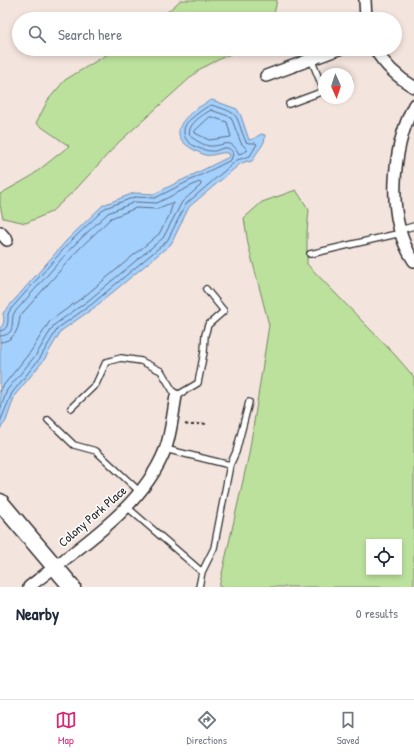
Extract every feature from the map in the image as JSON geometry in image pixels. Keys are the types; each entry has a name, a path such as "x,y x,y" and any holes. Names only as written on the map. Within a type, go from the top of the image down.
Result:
{"main road":[{"path":"0,502 72,587"}],"street":[{"path":"365,0 366,12"},
{"path":"266,76 305,56"},
{"path":"380,56 390,70 414,87"},
{"path":"414,105 405,128 397,162 395,186 396,206 401,232 406,247 414,261"},
{"name":"Colony Park Place","path":"29,587 92,537 127,507 140,492 152,476 165,449 176,396"}],"lane":[{"path":"310,56 318,76"},
{"path":"289,104 318,93"},
{"path":"310,254 401,232 414,226"},
{"path":"71,408 96,384 106,362 121,358 141,361 161,370 176,396 198,383 208,324 224,311 206,289"},
{"path":"199,587 202,572 214,548 230,465 236,452 249,402"},
{"path":"48,420 74,446 96,452 140,492"},
{"path":"165,449 230,465"},
{"path":"127,507 202,572"}],"path":[{"path":"184,424 192,426 201,423 206,424"}],"green space":[{"path":"181,0 277,0 274,12 167,12"},
{"path":"104,56 226,56 200,69 118,143 77,188 51,212 26,223 3,218 0,205 0,194 30,177 69,146 36,123 48,100 65,80"},
{"path":"296,190 309,210 307,264 395,355 414,377 414,587 219,587 249,454 269,325 248,244 244,218 262,202"}],"water":[{"path":"212,100 237,109 241,116 249,140 261,134 265,135 264,142 253,160 240,164 189,207 171,244 95,307 61,331 44,360 15,395 6,421 0,429 0,328 4,321 3,313 67,240 103,205 134,193 154,194 229,157 230,154 227,153 205,155 196,151 181,139 179,133 180,126 191,113"}]}
